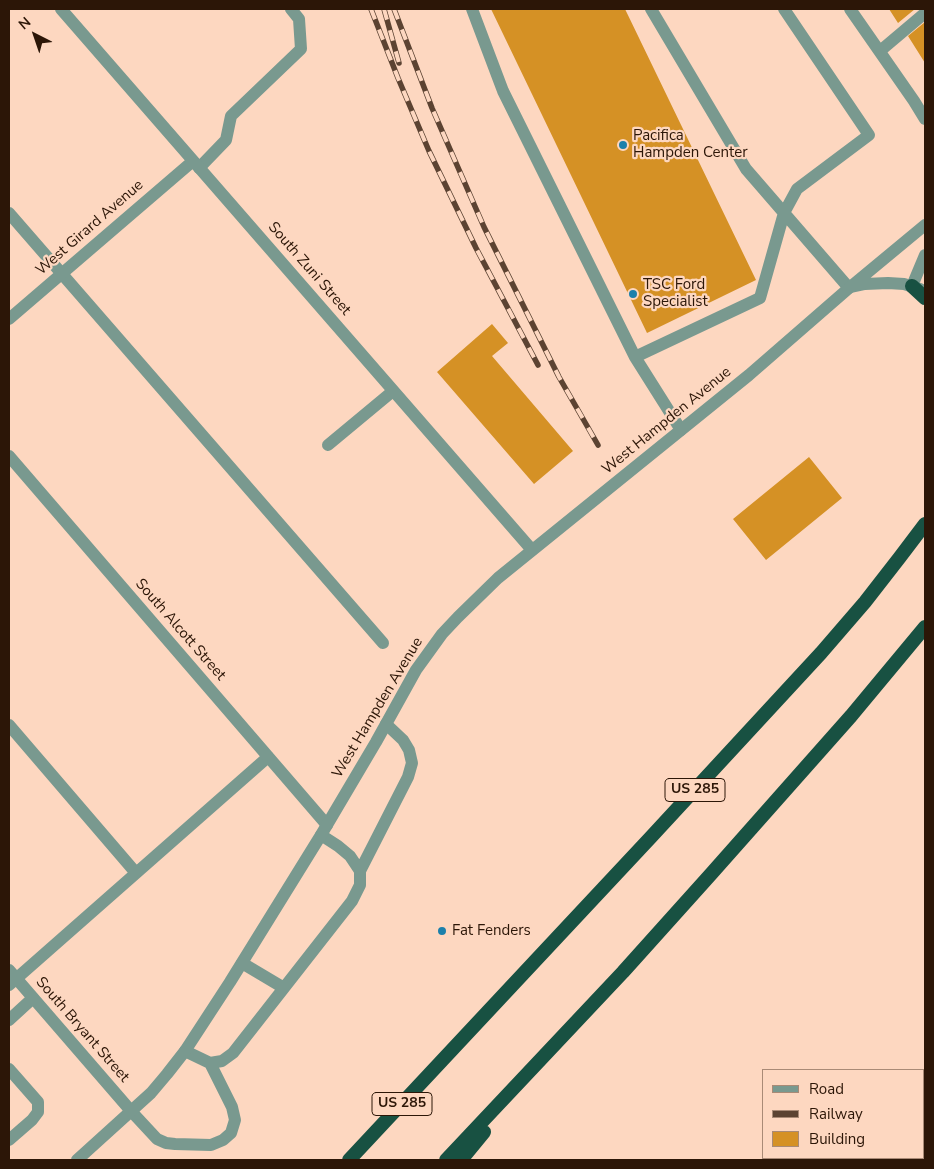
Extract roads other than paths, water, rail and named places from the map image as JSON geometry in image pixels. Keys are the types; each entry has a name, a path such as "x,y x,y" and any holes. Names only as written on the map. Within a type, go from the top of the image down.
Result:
{"highway":[{"path":"912,286 925,298"},
{"name":"US 285","path":"349,1160 651,838 822,652 871,595 925,524"},
{"path":"446,1160 623,972 780,797 863,702 925,626"},
{"path":"461,1160 555,1043"}],"street":[{"name":"South Zuni Street","path":"61,9 532,550"},
{"name":"West Girard Avenue","path":"9,319 62,273 226,140 232,116 301,49 299,19 291,9"},
{"path":"472,9 503,91 635,357 681,430"},
{"path":"651,9 746,169 848,288 878,283 904,284 925,291"},
{"path":"635,357 760,298 784,213 796,189 869,135 784,9"},
{"path":"850,9 925,119"},
{"path":"880,51 925,13"},
{"path":"9,213 383,643"},
{"name":"West Hampden Avenue","path":"77,1160 131,1112 167,1074 185,1051 324,830 416,670 442,634 498,578 749,375 848,288 925,225"},
{"path":"912,286 925,255"},
{"path":"328,445 393,391"},
{"name":"South Alcott Street","path":"9,456 268,757 324,830 350,856 360,871"},
{"path":"185,1051 210,1063 222,1061 233,1053 352,901 360,885 360,871 408,777 412,763 409,750 403,740 386,724"},
{"path":"9,725 136,873"},
{"path":"11,978 136,873 268,757"},
{"path":"242,963 284,988"},
{"name":"South Bryant Street","path":"11,978 33,998 131,1112"},
{"path":"9,1020 33,998"},
{"path":"131,1112 157,1139 166,1143 211,1145 223,1140 231,1133 235,1120 232,1106 210,1063"},
{"path":"9,1070 38,1102 38,1112 32,1120 9,1140"}],"railway":[{"path":"371,9 429,151 476,248 538,365"},
{"path":"384,9 399,63"},
{"path":"394,9 432,108 484,227 559,377 598,445"}],"place":[{"name":"Pacifica Hampden Center","path":"623,145"},
{"name":"TSC Ford Specialist","path":"633,294"},
{"name":"Fat Fenders","path":"442,931"}]}
